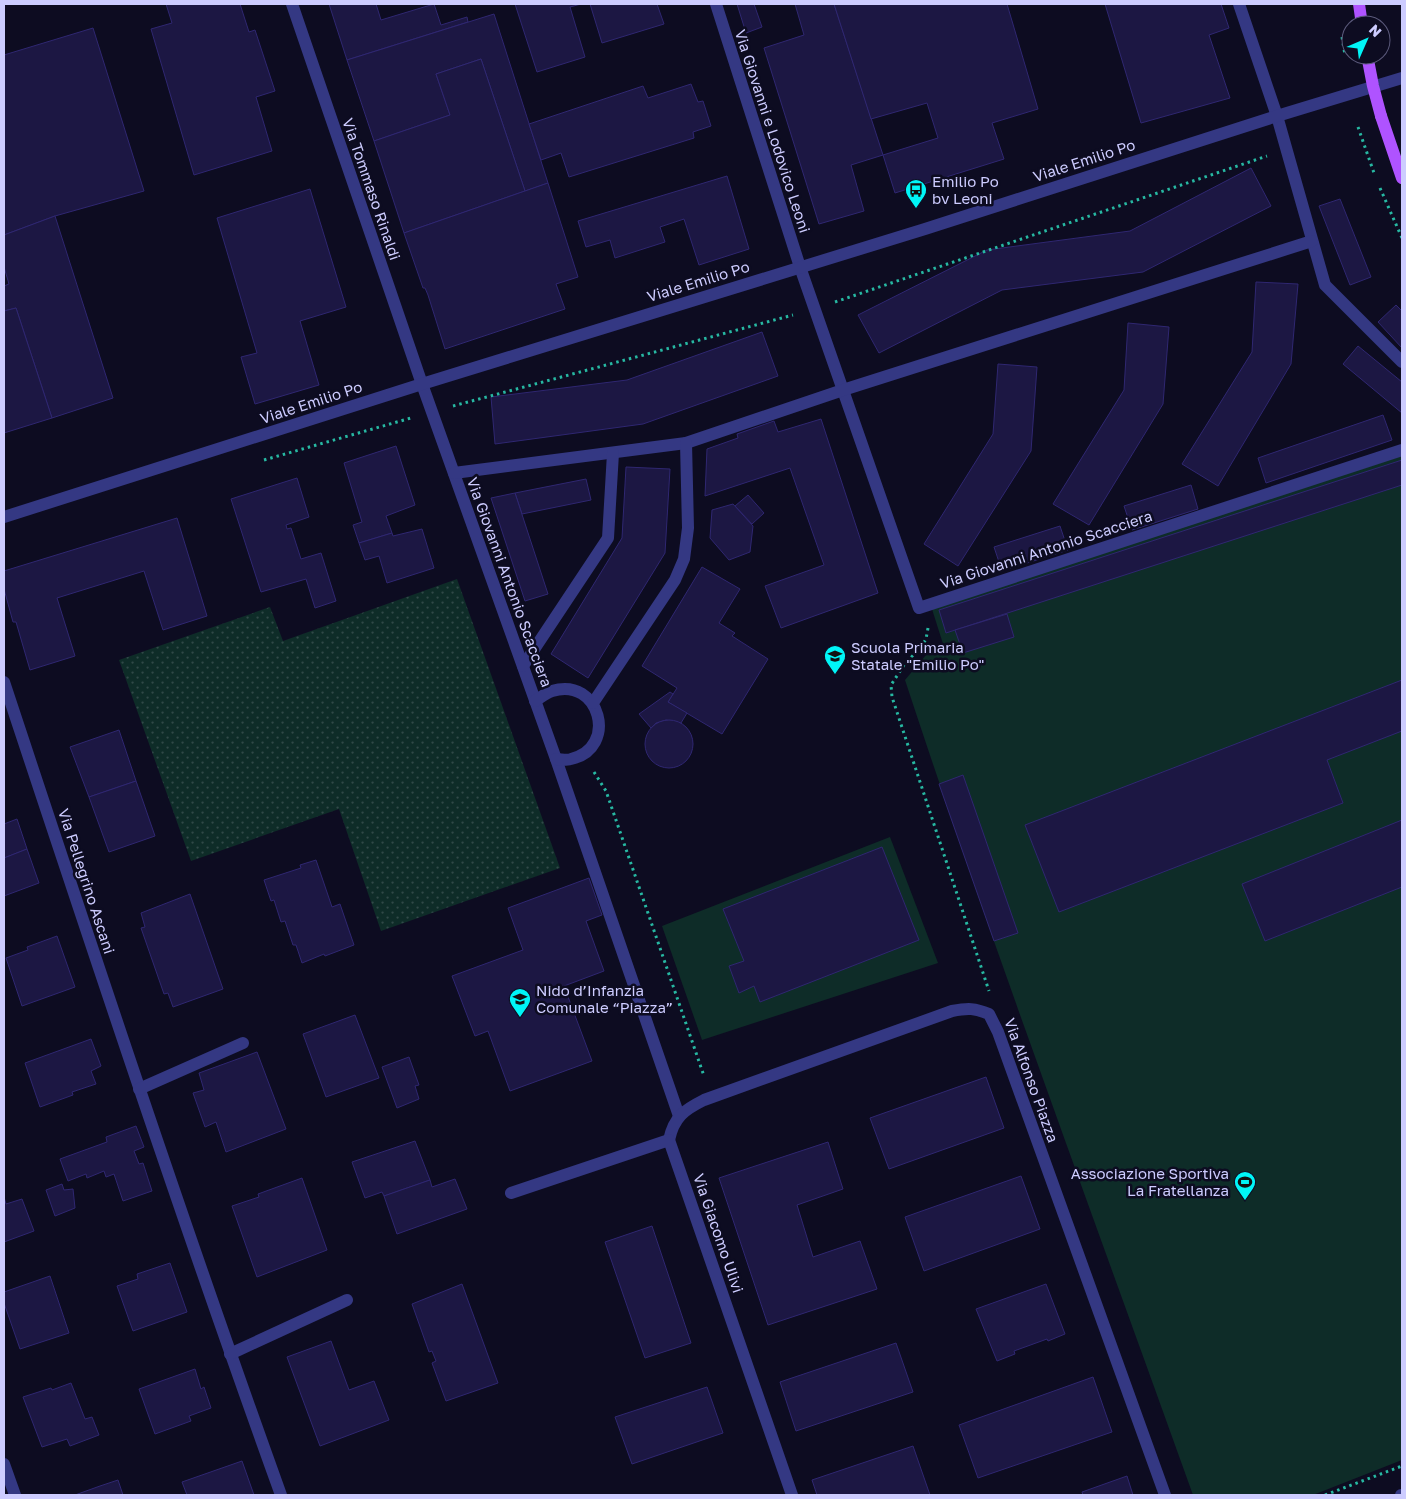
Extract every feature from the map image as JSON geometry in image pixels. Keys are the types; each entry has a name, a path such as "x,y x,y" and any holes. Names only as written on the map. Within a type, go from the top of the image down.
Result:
{"main road":[{"path":"1368,65 1381,116 1402,178"}],"street":[{"name":"Via Tommaso Rinaldi","path":"292,4 422,384"},
{"name":"Via Giovanni e Lodovico Leoni","path":"716,4 800,267"},
{"path":"1239,4 1277,116 1324,285 1402,362"},
{"name":"Viale Emilio Po","path":"4,517 422,384 925,229 1402,78"},
{"name":"Via Giovanni Antonio Scacciera","path":"454,473 686,443 843,390 1312,241"},
{"path":"800,267 919,608"},
{"name":"Via Giovanni Antonio Scacciera","path":"422,384 556,759 680,1116"},
{"path":"556,759 570,760 584,754 594,744 599,731 599,716 593,703 675,580 684,559 688,528 686,443"},
{"name":"Via Giovanni Antonio Scacciera","path":"919,608 1402,450"},
{"path":"523,666 608,538 613,453"},
{"name":"Via Pellegrino Ascani","path":"4,682 139,1089 230,1354 281,1495"},
{"name":"Via Giovanni Antonio Scacciera","path":"535,701 550,691 566,688 581,693 593,703"},
{"name":"Via Alfonso Piazza","path":"680,1116 686,1109 712,1098 952,1011 966,1008 978,1009 989,1014 1002,1042 1165,1495"},
{"path":"139,1089 243,1043"},
{"path":"511,1193 669,1140 672,1128 680,1116"},
{"name":"Via Giacomo Ulivi","path":"669,1140 792,1495"},
{"path":"230,1354 346,1300"},
{"path":"4,1464 15,1495"}],"path":[{"path":"261,461 432,412 814,309 1286,149"},
{"path":"919,608 928,626 926,639 897,674 891,685 892,697 989,988 989,1014"},
{"path":"584,754 606,791 712,1098"},
{"path":"1325,1495 1402,1466"}],"green space":[{"name":"Associazione Sportiva La Fratellanza","path":"1402,456 1402,1460 1313,1495 1193,1495 1010,987 905,680 926,655 944,647 931,606"},
{"path":"457,579 560,868 381,931 339,809 191,861 119,660 270,607 283,641"},
{"path":"890,837 938,963 702,1040 662,926"}],"building":[{"path":"166,4 240,4 249,32 255,30 275,91 256,97 272,151 194,175 151,29 172,23"},
{"path":"329,4 376,4 381,20 434,4 441,25 467,17 468,22 347,60"},
{"path":"515,4 581,4 570,7 585,57 537,72"},
{"path":"590,4 657,4 664,24 602,43"},
{"path":"737,4 754,4 762,27 746,33"},
{"path":"795,4 834,4 883,155 851,165 864,211 819,224 764,48 804,35"},
{"path":"834,4 1007,4 1038,109 992,123 1004,159 895,193 883,155 938,138 927,103 871,119"},
{"path":"1105,4 1221,4 1229,28 1209,35 1230,98 1141,123"},
{"path":"494,14 548,183 525,191 481,59 436,74 450,115 374,141 347,60"},
{"path":"93,28 144,191 55,216 4,235 4,55"},
{"path":"481,59 525,191 404,233 374,141 450,115 436,74"},
{"path":"691,84 698,102 703,101 711,126 693,132 694,138 569,177 561,153 541,160 529,124 643,86 648,98"},
{"path":"1251,168 1271,206 1143,272 1002,290 879,353 858,315 987,250 1130,231"},
{"path":"727,176 749,249 699,265 684,219 660,227 665,242 615,258 610,240 586,247 578,221"},
{"path":"548,183 578,277 556,284 565,309 445,349 428,295 425,288 423,288 404,233"},
{"path":"310,189 346,307 300,321 319,385 255,404 241,357 257,353 217,218"},
{"path":"1340,199 1371,277 1350,285 1319,206"},
{"path":"55,216 113,398 52,418 16,308 4,311 4,286 9,284 4,267 4,235"},
{"path":"1256,282 1298,284 1291,364 1218,486 1182,464 1252,352"},
{"path":"1396,305 1402,311 1402,348 1378,322"},
{"path":"16,308 52,418 4,433 4,311"},
{"path":"1128,323 1169,327 1163,404 1089,525 1053,504 1124,390"},
{"path":"762,332 778,376 643,424 495,444 491,397 627,380"},
{"path":"1358,346 1402,382 1402,413 1343,364"},
{"path":"998,364 1037,367 1031,451 958,566 924,544 993,434"},
{"path":"1383,415 1392,440 1266,483 1258,458"},
{"path":"821,419 878,593 781,628 765,586 824,565 790,468 705,496 707,449 738,438 737,434 774,421 778,432"},
{"path":"396,446 415,505 386,516 392,533 359,543 353,525 362,522 344,463"},
{"path":"1402,460 1402,485 946,633 939,610"},
{"path":"626,467 670,469 665,553 588,678 551,654 622,538"},
{"path":"297,478 309,517 286,525 287,529 291,528 301,559 321,553 336,601 315,608 306,579 261,592 231,499"},
{"path":"586,479 591,500 522,514 515,493"},
{"path":"1191,485 1198,509 1132,530 1124,506"},
{"path":"515,493 548,594 525,601 491,498"},
{"path":"748,495 764,513 752,524 735,506"},
{"path":"733,504 753,526 750,552 729,560 710,538 712,510"},
{"path":"177,518 207,616 163,630 144,571 57,598 75,656 30,670 16,622 13,622 4,589 4,571"},
{"path":"1060,526 1068,550 1002,571 994,547"},
{"path":"422,529 434,568 387,583 379,556 365,560 359,543 392,533 393,536"},
{"path":"702,567 740,589 719,623 735,633 732,636 768,659 722,734 668,702 677,688 642,666"},
{"path":"1007,614 1014,637 963,653 955,630"},
{"path":"1402,680 1402,731 1327,760 1343,803 1059,912 1025,825"},
{"path":"670,692 673,694 668,702 687,713 681,723 666,720 656,723 651,728 639,714"},
{"path":"664,720 674,720 686,727 693,739 693,749 686,761 674,768 664,768 656,764 649,757 645,749 645,739 649,731 656,724"},
{"path":"119,730 136,781 89,797 70,747"},
{"path":"963,775 1018,933 994,941 939,784"},
{"path":"136,781 155,836 109,852 89,797"},
{"path":"17,819 27,849 4,858 4,824"},
{"path":"1402,820 1402,887 1265,941 1242,884"},
{"path":"882,847 919,940 760,1002 754,986 739,993 729,966 744,961 723,909"},
{"path":"27,849 39,883 4,896 4,858"},
{"path":"316,860 332,907 340,904 354,945 302,963 296,945 293,945 285,921 281,922 274,900 271,901 264,880 301,868 300,865"},
{"path":"589,878 602,915 586,921 604,971 564,986 592,1061 510,1091 488,1031 475,1036 452,976 523,950 508,908"},
{"path":"190,894 223,989 173,1007 168,993 164,994 141,928 145,927 141,913"},
{"path":"57,936 75,987 22,1006 6,958 28,950 27,947"},
{"path":"355,1015 379,1078 326,1097 303,1034"},
{"path":"91,1039 101,1066 91,1071 96,1084 72,1092 73,1095 40,1107 25,1063"},
{"path":"257,1052 286,1129 226,1152 216,1122 205,1127 193,1093 204,1090 199,1073"},
{"path":"409,1057 419,1085 415,1086 419,1099 397,1108 382,1067"},
{"path":"986,1077 1004,1128 889,1169 870,1118"},
{"path":"136,1126 144,1147 134,1151 139,1164 143,1163 152,1191 123,1201 114,1174 106,1177 104,1171 87,1178 86,1174 68,1181 60,1159 107,1142 106,1137"},
{"path":"415,1141 430,1180 384,1196 382,1192 365,1198 352,1162"},
{"path":"828,1142 843,1189 797,1205 813,1257 860,1241 877,1289 768,1325 719,1178"},
{"path":"1021,1176 1040,1229 924,1271 905,1217"},
{"path":"302,1178 327,1250 257,1277 232,1206 259,1197 258,1194"},
{"path":"455,1179 467,1209 397,1234 384,1196 430,1180 432,1187"},
{"path":"62,1184 64,1190 73,1189 75,1208 55,1216 46,1190"},
{"path":"4,1197 6,1204 22,1199 34,1231 4,1242"},
{"path":"652,1226 691,1343 645,1358 605,1242"},
{"path":"170,1263 187,1312 133,1331 117,1286 138,1279 137,1274"},
{"path":"50,1276 69,1333 20,1349 4,1303 4,1292"},
{"path":"462,1284 498,1383 446,1401 432,1363 436,1361 432,1351 429,1352 412,1304"},
{"path":"1046,1284 1065,1334 1014,1351 1015,1354 997,1361 976,1309"},
{"path":"331,1341 349,1390 374,1381 389,1420 320,1446 287,1357"},
{"path":"896,1343 913,1392 796,1431 780,1382"},
{"path":"195,1369 201,1389 204,1387 211,1408 189,1416 191,1421 155,1434 139,1389"},
{"path":"1093,1377 1112,1432 978,1478 959,1425"},
{"path":"71,1383 85,1419 92,1417 99,1435 70,1446 67,1439 42,1447 23,1397"},
{"path":"707,1387 723,1433 632,1464 615,1417"},
{"path":"913,1446 930,1495 817,1495 812,1480"},
{"path":"242,1461 254,1495 187,1495 182,1482"},
{"path":"1127,1476 1133,1495 1083,1495 1082,1492"},
{"path":"118,1480 123,1495 75,1495 100,1486"}],"place":[{"name":"Emilio Po bv Leoni","path":"916,209"},
{"name":"Scuola Primaria Statale \"Emilio Po\"","path":"835,675"},
{"name":"Nido d’Infanzia Comunale “Piazza”","path":"520,1018"},
{"name":"Associazione Sportiva La Fratellanza","path":"1245,1201"}]}
